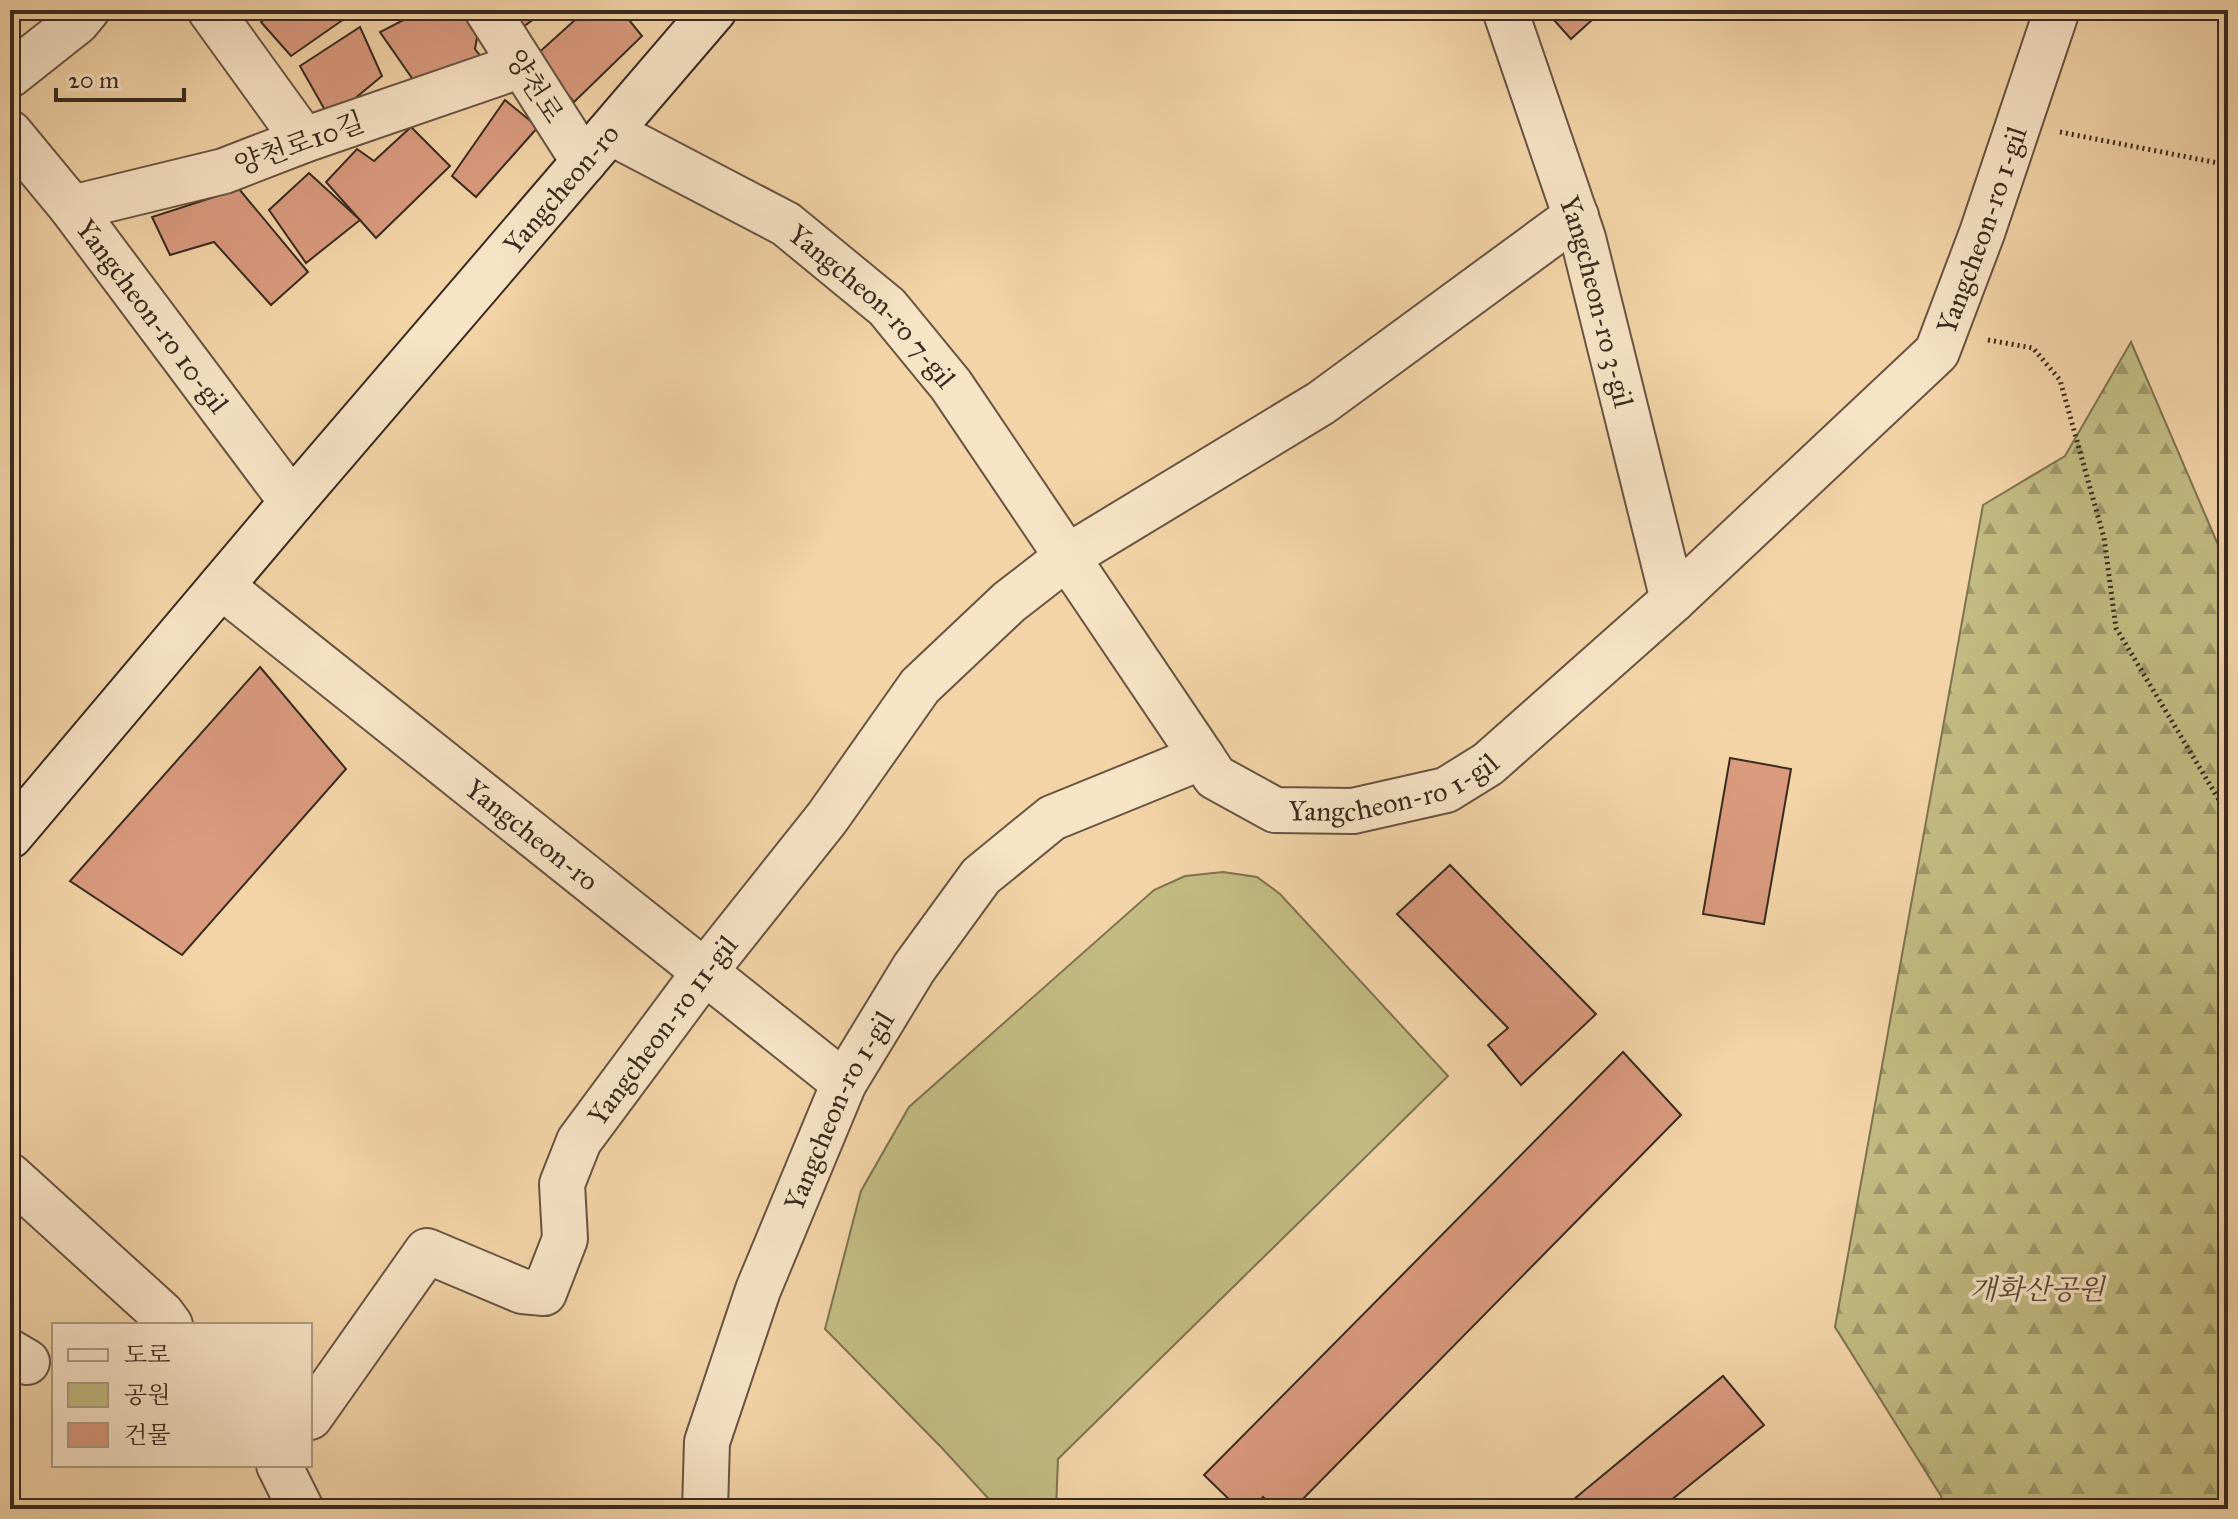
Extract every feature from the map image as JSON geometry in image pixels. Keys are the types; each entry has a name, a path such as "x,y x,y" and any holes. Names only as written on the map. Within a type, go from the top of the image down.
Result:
{"street":[{"path":"10,75 77,22 87,10"},
{"path":"210,10 304,140"},
{"name":"양천로","path":"487,10 522,65 597,147"},
{"name":"Yangcheon-ro","path":"10,836 714,10"},
{"name":"Yangcheon-ro 3-gil","path":"1505,10 1576,216 1673,600"},
{"name":"Yangcheon-ro 1-gil","path":"705,1509 707,1442 758,1290 844,1083 914,968 981,876 1052,818 1202,757 1215,777 1275,810 1353,811 1446,790 1488,764 1673,600 1937,352 1982,233 2057,10"},
{"name":"양천로10길","path":"72,208 224,171 522,65"},
{"name":"Yangcheon-ro 10-gil","path":"10,133 72,208 292,502"},
{"name":"Yangcheon-ro 7-gil","path":"597,147 786,224 887,307 951,385 1202,757"},
{"path":"1067,557 1321,403 1576,216"},
{"name":"Yangcheon-ro 11-gil","path":"312,1414 427,1251 522,1291 544,1293 565,1239 562,1184 579,1141 706,970 827,818 920,686 1009,602 1067,557"},
{"name":"Yangcheon-ro","path":"221,586 844,1083"},
{"path":"10,1176 169,1323"},
{"path":"280,1467 301,1509"}],"path":[{"path":"2017,123 2228,165"},
{"path":"1944,333 2033,348 2060,380 2104,538 2116,628 2228,815"}],"green space":[{"name":"개화산공원","path":"2131,342 2228,568 2228,1509 1944,1509 1941,1496 1835,1327 1983,505 2065,456"},
{"path":"1223,872 1257,877 1280,894 1448,1076 1058,1459 1056,1509 998,1509 825,1329 861,1191 909,1107 1154,890 1185,876"}],"building":[{"path":"275,10 357,10 291,56 261,22"},
{"path":"439,10 469,10 479,26 475,49 485,62 423,94 380,32 421,11 429,17"},
{"path":"512,10 546,10 523,27"},
{"path":"586,10 621,10 642,36 574,102 535,56"},
{"path":"1545,10 1603,10 1571,39"},
{"path":"360,27 382,76 330,119 300,66"},
{"path":"505,100 538,127 476,197 452,176"},
{"path":"411,127 450,166 376,238 326,182 357,149 374,161"},
{"path":"309,173 360,220 306,263 269,210"},
{"path":"239,189 308,272 271,305 214,242 170,255 152,217"},
{"path":"260,667 346,769 182,955 70,881"},
{"path":"1730,758 1791,769 1764,924 1703,914"},
{"path":"1450,865 1596,1014 1521,1085 1488,1045 1508,1028 1397,914"},
{"path":"1623,1052 1681,1115 1293,1509 1276,1509 1263,1497 1252,1509 1239,1509 1204,1475"},
{"path":"1723,1376 1764,1425 1660,1509 1562,1509"}]}
